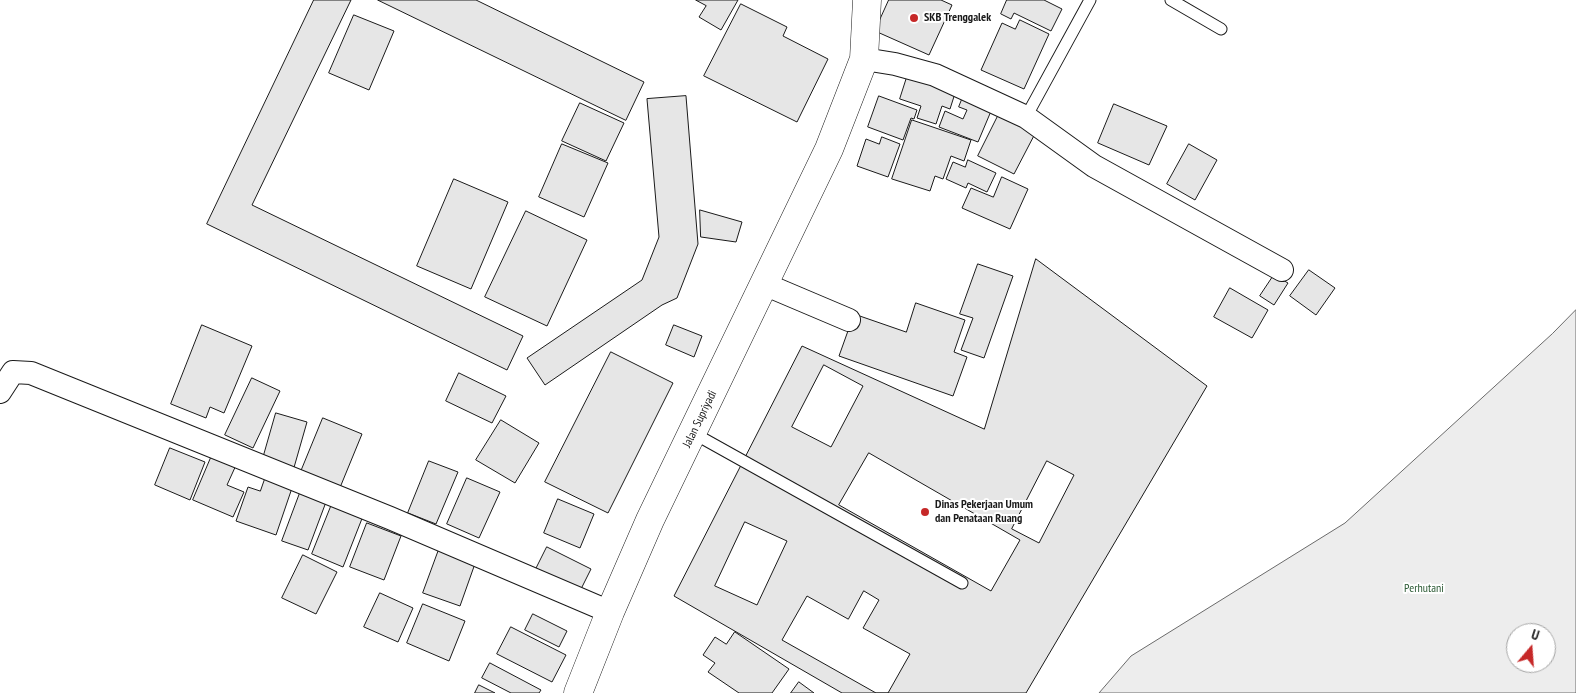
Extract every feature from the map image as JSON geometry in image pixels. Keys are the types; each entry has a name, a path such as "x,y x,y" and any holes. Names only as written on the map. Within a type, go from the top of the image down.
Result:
{"main road":[{"name":"Jalan Supriyadi","path":"578,693 610,612 650,520 773,287 864,59 867,0"}],"street":[{"path":"864,59 895,64 935,75 1026,117 1094,166 1282,270"},
{"path":"773,287 849,320"},
{"path":"0,392 13,372 31,373 390,518 610,612"}],"lane":[{"path":"1026,117 1090,0"},
{"path":"1171,0 1221,29"},
{"path":"696,435 962,583"}],"shaded area":[{"name":"Perhutani","path":"1576,310 1576,693 1099,693 1131,656 1345,523"}],"building":[{"path":"314,0 351,0 252,205 523,336 507,370 207,224"},
{"path":"378,0 476,0 644,82 626,120"},
{"path":"696,0 738,0 721,30 699,17 706,6"},
{"name":"SKB Trenggalek","path":"889,0 941,0 952,5 929,55 875,31"},
{"path":"1007,0 1044,0 1062,9 1051,31 1014,13 1011,19 1001,14"},
{"path":"741,4 787,27 783,36 828,59 797,122 704,76"},
{"path":"354,15 394,31 369,90 329,73"},
{"path":"1020,20 1049,34 1024,89 981,70 1002,23 1015,29"},
{"path":"909,71 957,87 950,109 942,106 936,124 917,118 921,106 900,99"},
{"path":"965,92 994,104 978,142 939,127 945,111 963,119 967,110 959,107"},
{"path":"686,96 698,244 677,298 662,305 545,385 527,358 642,280 659,237 647,99"},
{"path":"879,96 917,110 914,119 911,118 903,140 868,127"},
{"path":"580,103 624,123 606,161 562,141"},
{"path":"1114,104 1167,126 1149,165 1098,143"},
{"path":"1002,108 1039,126 1014,174 978,156"},
{"path":"912,120 971,140 964,161 951,156 943,179 935,176 930,191 892,179"},
{"path":"882,137 900,144 888,177 857,166 866,139 879,144"},
{"path":"562,144 608,163 584,217 539,197"},
{"path":"1189,144 1217,160 1195,200 1167,184"},
{"path":"968,160 996,173 987,192 968,183 966,188 946,179 953,162 965,167"},
{"path":"1002,177 1028,189 1010,229 962,208 971,188 993,197"},
{"path":"454,179 508,202 471,289 417,266"},
{"path":"700,210 742,222 736,242 701,237"},
{"path":"526,211 587,240 547,326 485,297"},
{"name":"Dinas Pekerjaan Umum dan Penataan Ruang","path":"1036,259 1207,386 1026,693 842,693 674,596 802,346 984,429"},
{"path":"978,264 1013,276 984,358 961,350 973,318 960,314"},
{"path":"1309,270 1335,288 1316,315 1290,296"},
{"path":"1274,275 1288,283 1274,305 1260,296"},
{"path":"1230,288 1268,310 1252,338 1214,317"},
{"path":"916,303 965,320 954,352 967,357 953,396 839,356 854,314 906,332"},
{"path":"202,325 252,346 224,413 210,407 206,418 171,404"},
{"path":"674,325 702,336 694,357 666,345"},
{"path":"611,352 673,383 608,513 545,482"},
{"path":"824,365 863,386 831,447 792,427"},
{"path":"459,373 506,396 492,423 446,401"},
{"path":"252,378 280,391 253,448 225,435"},
{"path":"276,413 307,422 293,471 262,462"},
{"path":"323,418 362,434 339,490 300,474"},
{"path":"501,420 539,443 515,483 476,460"},
{"path":"170,448 205,462 190,500 155,485"},
{"path":"213,453 237,463 227,485 244,492 233,517 193,500"},
{"path":"869,453 1020,540 991,591 839,505"},
{"path":"429,461 458,472 436,524 408,513"},
{"path":"1047,461 1074,475 1039,543 1012,529"},
{"path":"467,478 500,492 479,538 447,524"},
{"path":"265,479 292,488 276,535 236,521 248,487 260,491"},
{"path":"300,493 326,502 308,550 282,541"},
{"path":"558,499 594,514 580,548 544,533"},
{"path":"332,504 363,516 343,567 312,554"},
{"path":"745,522 787,541 757,605 715,586"},
{"path":"367,523 401,536 384,580 350,567"},
{"path":"441,544 477,558 460,606 423,593"},
{"path":"547,547 591,569 579,593 535,571"},
{"path":"303,555 337,572 316,614 282,598"},
{"path":"864,591 879,600 863,628 910,654 888,693 876,693 782,640 807,596 848,619"},
{"path":"380,593 413,608 398,642 364,627"},
{"path":"423,604 465,621 449,661 407,643"},
{"path":"533,614 567,631 559,647 525,630"},
{"path":"511,627 566,655 552,682 497,654"},
{"path":"735,632 789,669 772,693 739,693 708,672 715,663 703,655 715,637 726,644"},
{"path":"490,663 541,690 539,693 511,693 482,678"},
{"path":"799,682 814,693 791,693"},
{"path":"479,685 495,693 475,693"}],"place":[{"name":"SKB Trenggalek","path":"914,18"},
{"name":"Dinas Pekerjaan Umum dan Penataan Ruang","path":"925,512"}]}
